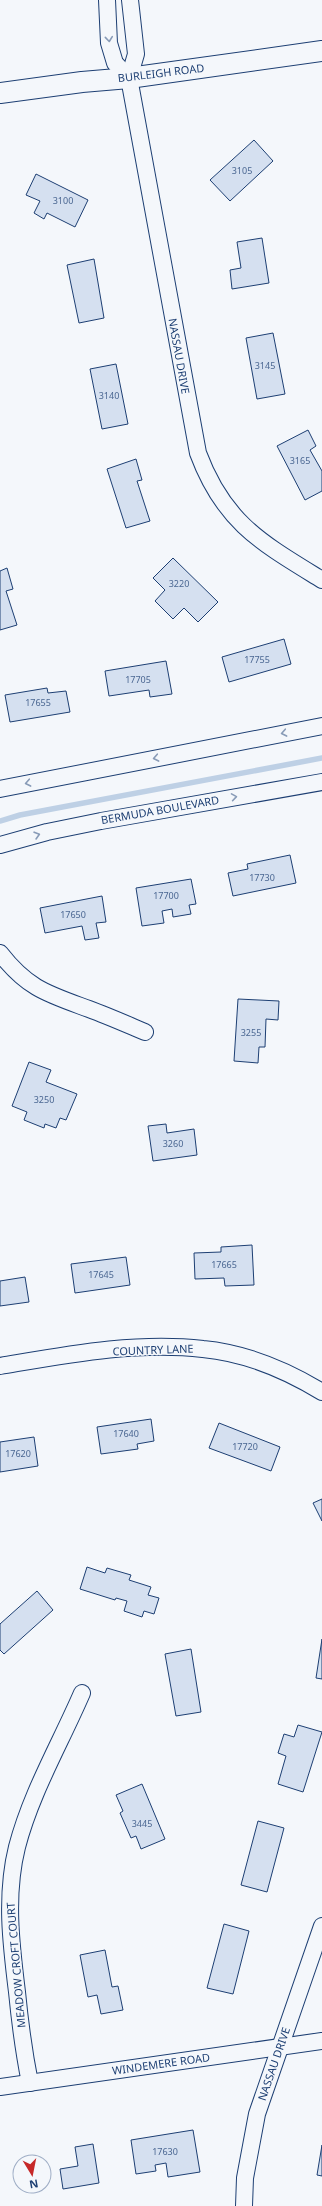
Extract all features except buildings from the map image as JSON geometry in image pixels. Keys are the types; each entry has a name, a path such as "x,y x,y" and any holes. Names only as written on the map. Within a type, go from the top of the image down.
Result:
{"street":[{"path":"107,0 109,43 115,63 129,78"},
{"name":"NASSAU DRIVE","path":"130,0 136,54 129,78 191,424 198,453 208,479 227,509 248,531 276,552 322,580"},
{"name":"BURLEIGH ROAD","path":"0,93 82,82 129,78 322,51"},
{"path":"0,789 322,726"},
{"name":"BERMUDA BOULEVARD","path":"0,845 47,832 101,820 322,782"},
{"path":"0,954 28,983 54,997 89,1009 145,1032"},
{"name":"COUNTRY LANE","path":"0,1366 126,1349 172,1347 203,1349 246,1358 303,1380 322,1392"},
{"name":"MEADOW CROFT COURT","path":"30,2083 24,2054 10,1916 12,1871 21,1834 35,1794 82,1693"},
{"name":"NASSAU DRIVE","path":"244,2206 245,2178 255,2121 278,2049 322,1926"},
{"name":"WINDEMERE ROAD","path":"0,2087 278,2049 322,2041"}],"waterway":[{"path":"0,821 20,815 322,758"}]}
